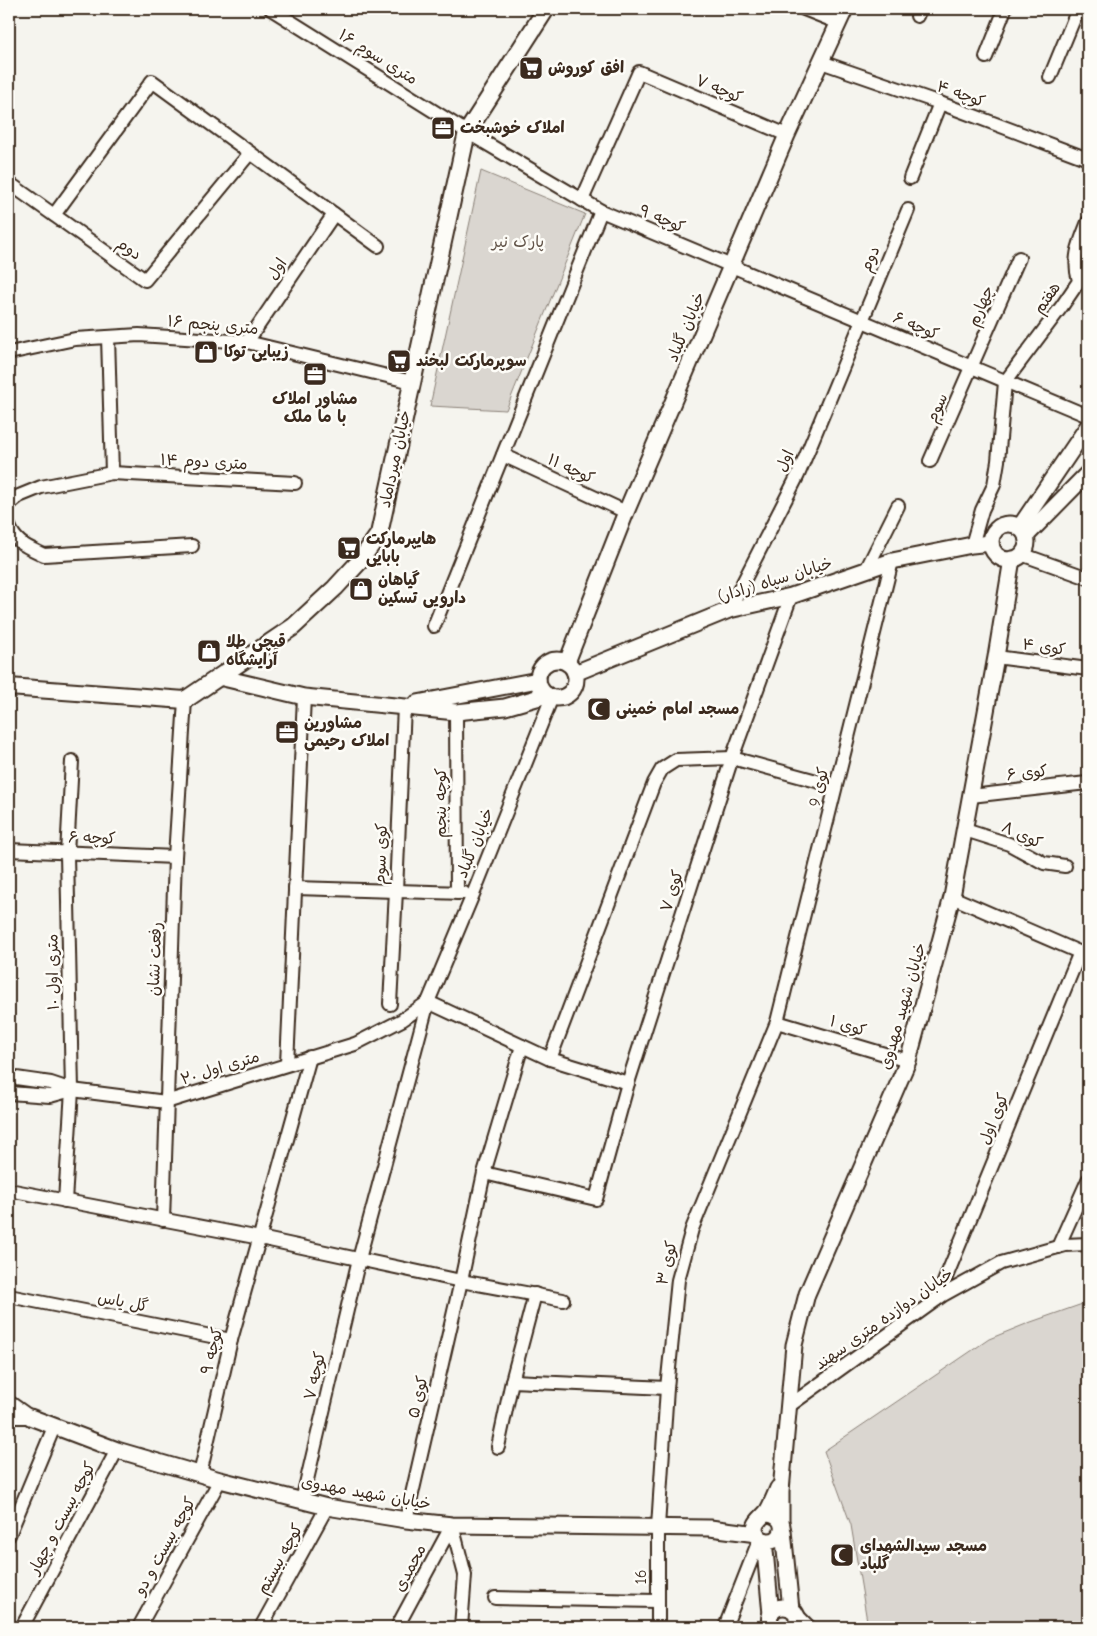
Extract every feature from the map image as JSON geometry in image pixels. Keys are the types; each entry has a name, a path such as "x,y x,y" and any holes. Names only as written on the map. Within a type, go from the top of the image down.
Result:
{"main road":[{"name":"خیابان میرداماد","path":"185,700 293,627 335,588 359,562 379,534 467,132 546,9"},
{"path":"9,687 185,700"}],"street":[{"name":"۱۶ متری سوم","path":"271,9 467,132 582,200"},
{"path":"804,9 839,23"},
{"name":"خیابان گلباد","path":"571,668 626,512 787,135 845,9"},
{"path":"986,56 1005,9"},
{"path":"1050,77 1078,9"},
{"name":"کوچه ۴","path":"821,62 940,103 1088,159"},
{"name":"کوچه ۷","path":"582,200 640,72 787,135"},
{"path":"54,215 152,81 378,246"},
{"path":"910,178 940,103"},
{"name":"دوم","path":"9,183 145,280 250,152"},
{"name":"کوچه ۹","path":"582,200 601,211 731,266"},
{"name":"دوم","path":"862,321 908,210"},
{"path":"434,626 601,211"},
{"name":"اول","path":"247,342 334,214"},
{"name":"هفتم","path":"1005,382 1062,306 1083,282 1075,260 1080,240 1088,222"},
{"name":"چهارم","path":"972,367 1019,258"},
{"name":"کوچه ۶","path":"731,266 1088,416"},
{"name":"اول","path":"729,610 798,475 862,321"},
{"name":"۱۶ متری پنجم","path":"9,353 75,339 139,335 247,342 412,382"},
{"path":"108,337 112,473"},
{"name":"سوم","path":"930,461 972,367"},
{"path":"972,545 982,510 994,484 1005,382"},
{"path":"1022,532 1088,426"},
{"name":"کوچه ۱۱","path":"503,455 626,512"},
{"name":"۱۴ متری دوم","path":"9,504 19,496 41,487 112,473 295,483"},
{"path":"1022,532 1088,473"},
{"path":"866,570 898,506"},
{"path":"1017,557 1026,546 1022,532 1009,524 998,528 991,543 996,554 1006,560 1017,557 1088,578"},
{"path":"9,526 13,537 25,546 44,555 192,546"},
{"name":"خیابان سپاه (رادار)","path":"571,668 729,610 790,596 892,561 991,543"},
{"name":"خیابان شهید مهدوی","path":"794,1616 782,1525 782,1477 794,1345 808,1294 908,1061 952,897 996,657 1017,557"},
{"name":"کوی 9","path":"778,1022 892,561"},
{"name":"کوی ۷","path":"484,1173 596,1199 628,1083 732,758 790,596"},
{"name":"کوی ۴","path":"996,657 1088,669"},
{"path":"219,677 304,697 456,712 505,707 550,696 560,697 567,694 573,689 576,681 571,668 559,660 551,661 540,672 538,680 541,688 550,696"},
{"path":"404,706 538,680"},
{"name":"خیابان گلباد","path":"359,1259 428,1002 474,892 550,696"},
{"path":"287,1064 304,697"},
{"name":"رفعت نشان","path":"164,1220 166,1102 175,857 185,700"},
{"name":"کوی سوم","path":"390,1004 404,706"},
{"name":"کوچه پنجم","path":"456,712 458,893"},
{"path":"550,1059 654,783 662,769 676,760 732,758 836,786"},
{"name":"۱۰ متری اول","path":"65,1201 72,1090 67,854 72,761"},
{"name":"کوی ۶","path":"971,796 1087,783"},
{"name":"کوی ۸","path":"965,830 1009,844 1044,863 1065,866"},
{"name":"کوچه ۶","path":"9,850 67,854 175,857"},
{"path":"296,888 474,892"},
{"path":"952,897 1084,954"},
{"name":"کوی اول","path":"937,1299 1084,954"},
{"path":"428,1002 550,1059 628,1083"},
{"name":"۲۰ متری اول","path":"9,1093 50,1096 72,1090 166,1102 355,1044 402,1020 428,1002"},
{"name":"کوی ۱","path":"778,1022 908,1061"},
{"name":"کوی ۳","path":"658,1527 667,1388 678,1280 692,1229 778,1022"},
{"name":"کوی ۵","path":"406,1520 462,1281 484,1173 522,1046"},
{"name":"کوچه ۹","path":"200,1474 231,1340 310,1058"},
{"path":"9,1077 52,1084 72,1090"},
{"path":"1058,1247 1088,1180"},
{"path":"9,1190 260,1238 462,1281 563,1300"},
{"name":"خیابان دوازده متری سهند","path":"788,1406 937,1299 1001,1263 1065,1245 1088,1244"},
{"name":"کوچه ۷","path":"302,1501 359,1259"},
{"path":"498,1447 512,1381 535,1294"},
{"name":"گل یاس","path":"9,1296 231,1340"},
{"path":"512,1381 667,1388"},
{"path":"9,1402 30,1417"},
{"path":"9,1417 30,1417"},
{"name":"خیابان شهید مهدوی","path":"30,1417 117,1450 220,1480 327,1507 406,1520 452,1525 710,1528 760,1538"},
{"path":"9,1535 54,1427"},
{"name":"کوچه بیست و چهار","path":"22,1627 117,1450"},
{"name":"خیابان شهید مهدوی","path":"710,1528 763,1516 782,1477"},
{"name":"کوچه بیست و دو","path":"139,1627 220,1480"},
{"name":"کوچه بیستم","path":"261,1627 327,1507"},
{"path":"760,1538 769,1541 777,1539 782,1525 777,1516 771,1514 763,1516 756,1525 760,1538 771,1621"},
{"path":"452,1525 464,1575 460,1627"},
{"name":"محمدی","path":"397,1627 452,1525"},
{"name":"16","path":"658,1527 658,1627"},
{"path":"725,1627 760,1538"},
{"path":"495,1598 657,1600"},
{"path":"771,1621 780,1607 786,1607 808,1627"}],"green space":[{"name":"پارک نیر","path":"481,171 585,214 506,410 430,406"},
{"path":"1088,1302 1088,1627 868,1627 851,1525 824,1451 989,1339"}],"place":[{"name":"افق کوروش","path":"531,68"},
{"name":"املاک خوشبخت","path":"443,128"},
{"name":"زیبایی توکا","path":"206,352"},
{"name":"سوپرمارکت لبخند","path":"399,361"},
{"name":"مشاور املاک با ما ملک","path":"315,374"},
{"name":"هایپرمارکت بابایی","path":"349,548"},
{"name":"گیاهان دارویی تسکین","path":"361,589"},
{"name":"قیچی طلا آرایشگاه","path":"209,651"},
{"name":"مسجد امام خمینی","path":"599,709"},
{"name":"مشاورین املاک رحیمی","path":"287,732"},
{"name":"مسجد سیدالشهدای گلباد","path":"842,1555"}]}
